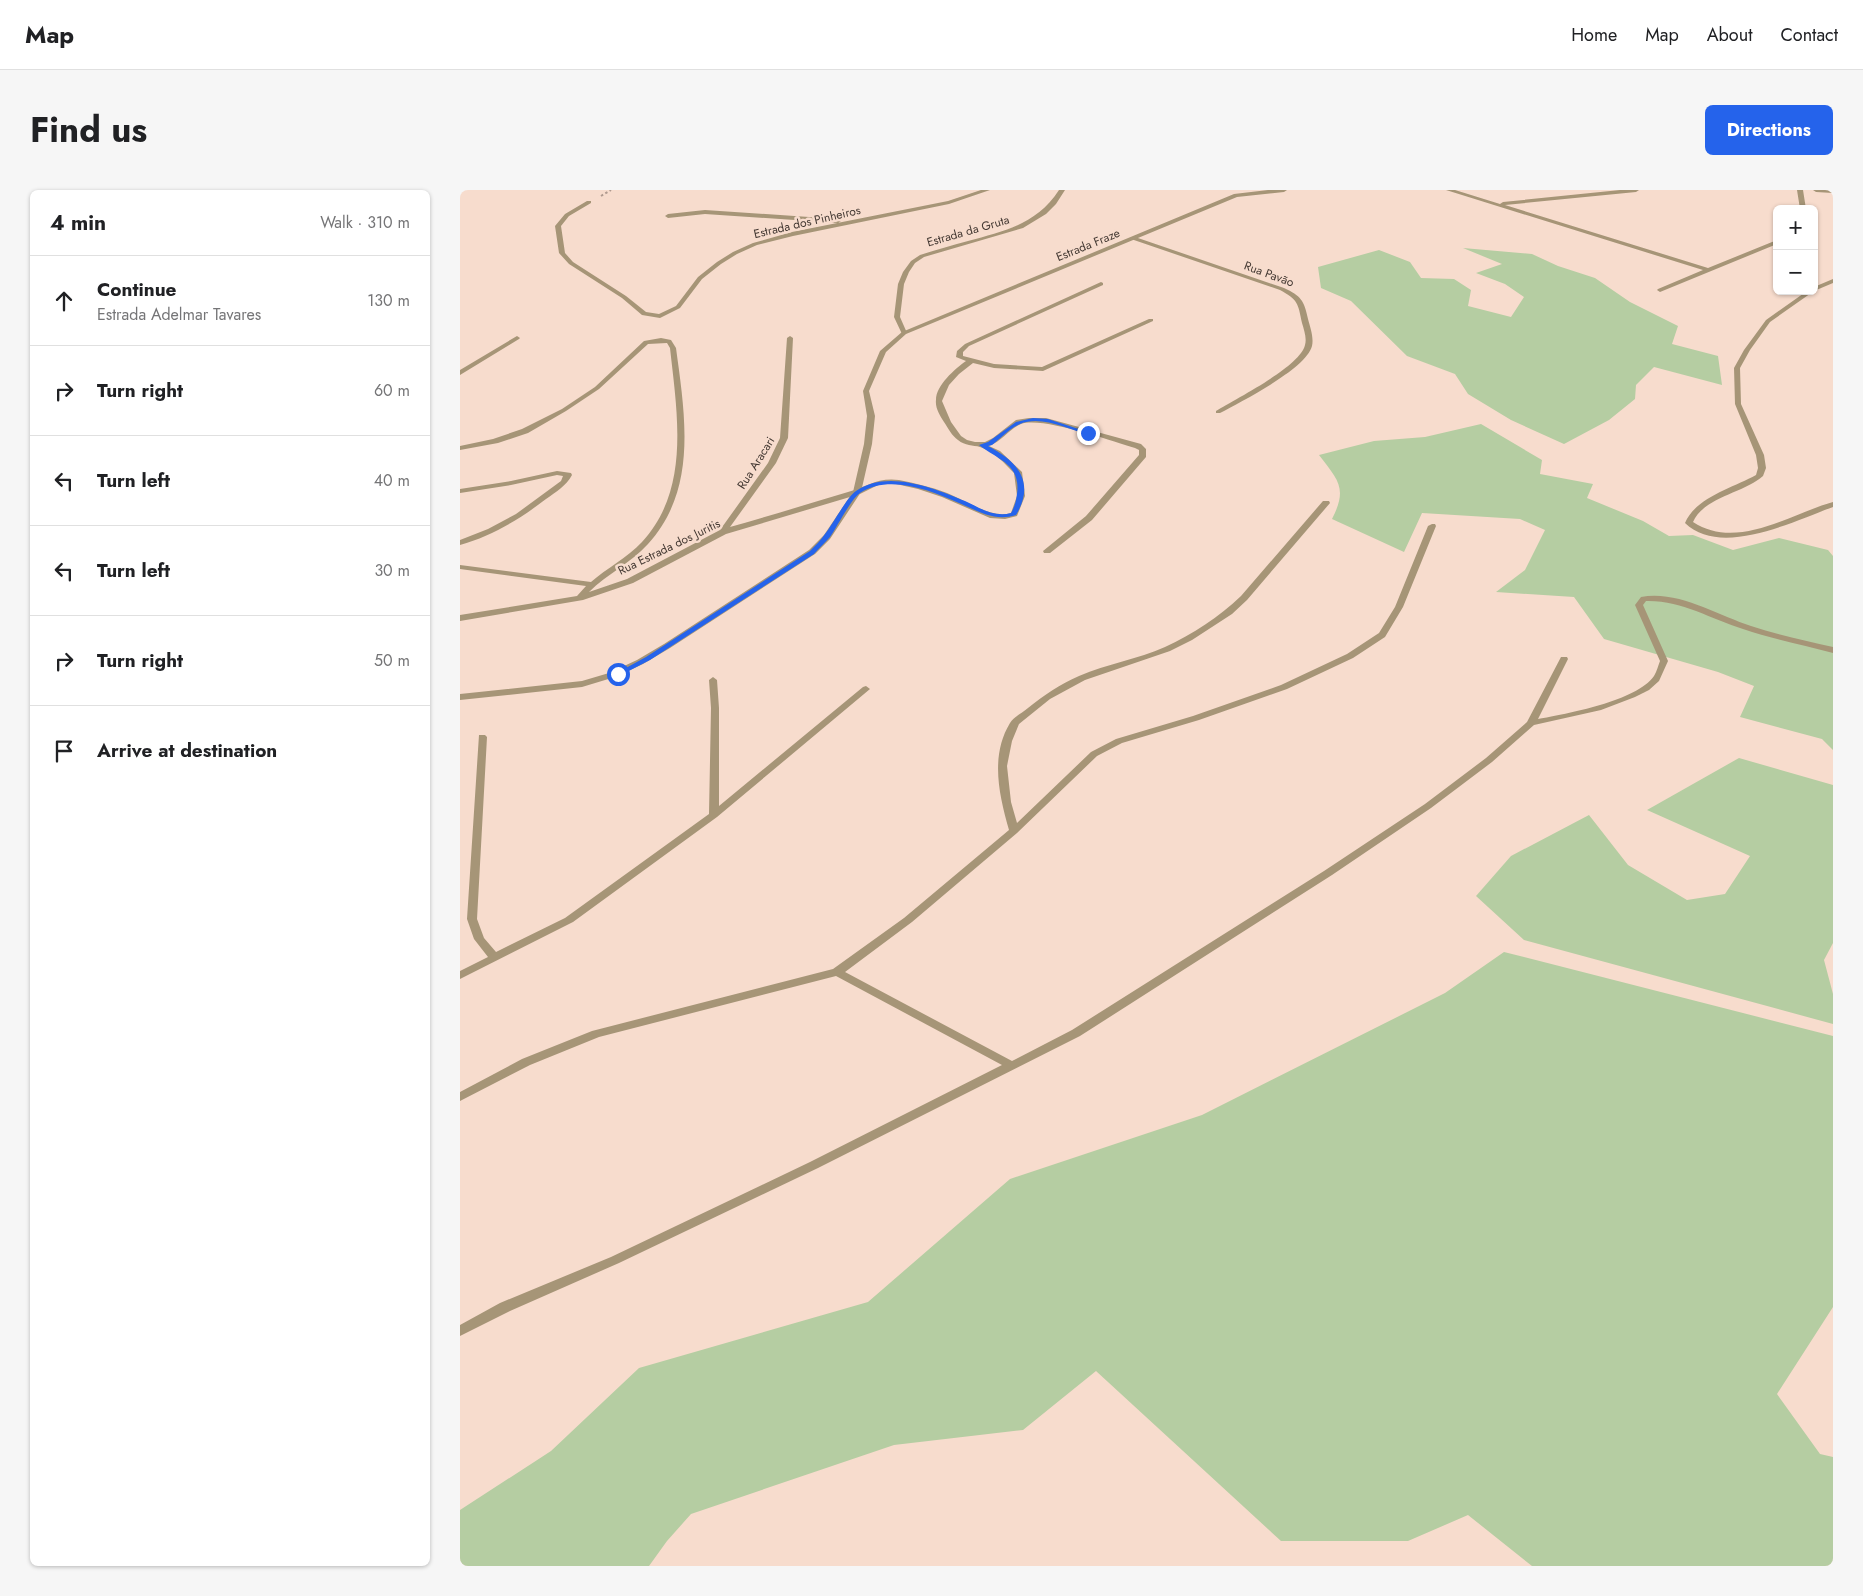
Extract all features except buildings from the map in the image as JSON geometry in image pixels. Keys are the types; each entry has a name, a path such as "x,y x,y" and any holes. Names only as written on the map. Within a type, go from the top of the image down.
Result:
{"street":[{"name":"Estrada dos Pinheiros","path":"589,202 566,215 558,226 562,253 570,263 624,297 644,314 660,316 674,311 700,278 735,253 769,240 956,200 987,190"},
{"name":"Estrada da Gruta","path":"904,333 897,317 898,300 906,272 913,262 922,256 1003,235 1030,223 1051,204 1062,190"},
{"name":"Estrada Fraze","path":"857,492 868,444 871,416 866,391 883,350 904,333 1134,238 1236,192 1284,190"},
{"path":"1449,190 1708,270"},
{"path":"1499,204 1636,190"},
{"path":"1800,190 1802,205"},
{"path":"1816,190 1833,191"},
{"path":"668,216 705,212 852,222"},
{"name":"Rua Pavão","path":"1134,238 1282,289 1297,296 1303,303 1309,343 1303,356 1258,389 1218,412"},
{"path":"1660,290 1773,244"},
{"path":"1818,287 1833,281"},
{"path":"1101,284 966,345 960,351 959,357 994,366 1042,369 1151,320"},
{"path":"1805,295 1768,321 1747,350 1737,368 1738,404 1760,455 1762,468 1759,476 1698,508 1690,516 1689,523 1694,527 1713,533 1738,536 1750,534 1833,504"},
{"path":"460,373 517,338"},
{"name":"Rua Aracari","path":"722,532 772,463 784,438 790,338"},
{"path":"460,448 525,431 564,410 597,388 646,342 669,341 674,348 682,428 679,461 669,504 647,542 619,566 590,584 580,598"},
{"path":"972,361 964,365 943,389 938,401 942,414 960,439 982,445 990,443 1018,423 1046,420 1138,446 1142,449 1143,455 1089,518 1047,551"},
{"name":"Rua Estrada dos Juritis","path":"460,618 580,598 630,581 722,532 857,492 879,482 896,482 946,495 993,516 1005,517 1014,514 1021,496 1018,472 997,453 982,445"},
{"path":"460,491 511,484 557,473 568,475 564,482 519,516 460,543"},
{"path":"460,697 582,684 598,681 626,670 664,648 812,552 827,537 857,492"},
{"path":"1014,831 1006,802 1002,766 1007,741 1015,723 1047,697 1082,678 1167,649 1229,612 1244,598 1326,503"},
{"path":"460,1097 526,1062 596,1034 837,972 908,920 1014,831 1094,754 1107,745 1196,718 1284,687 1350,656 1382,635 1399,607 1432,526"},
{"path":"460,567 590,584"},
{"path":"1531,723 1622,699 1641,690 1656,678 1664,661 1639,605 1644,599 1656,598 1675,601 1737,624 1833,650"},
{"path":"460,1331 505,1307 614,1260 814,1165 1076,1034 1328,873 1428,806 1489,760 1531,723 1564,659"},
{"path":"713,680 715,708 714,815"},
{"path":"460,974 569,920 714,815 866,689"},
{"path":"482,737 472,919 479,939 495,958"},
{"path":"837,972 1013,1066"}],"green space":[{"path":"1463,248 1532,254 1558,266 1595,278 1630,302 1678,326 1672,344 1718,356 1722,385 1654,367 1636,385 1635,399 1609,420 1564,444 1511,420 1468,394 1455,374 1407,356 1351,301 1321,288 1318,267 1379,250 1410,262 1421,278 1454,279 1471,290 1468,306 1511,317 1524,297 1505,284 1476,273 1502,264"},
{"path":"1481,424 1542,460 1540,474 1593,484 1587,498 1643,521 1669,536 1693,535 1733,550 1779,538 1828,550 1833,556 1833,750 1822,739 1740,717 1754,686 1718,672 1604,639 1574,597 1496,592 1525,570 1545,530 1520,519 1422,513 1404,552 1332,519 1339,499 1339,485 1319,455 1374,441 1425,437"},
{"path":"1739,758 1833,785 1833,943 1824,960 1833,994 1833,1024 1524,940 1476,896 1511,856 1589,815 1628,865 1687,900 1725,894 1750,856 1647,810"},
{"path":"1504,952 1833,1036 1833,1307 1777,1394 1820,1454 1833,1457 1833,1566 1532,1566 1468,1515 1408,1541 1281,1541 1096,1371 1023,1430 894,1445 691,1514 667,1541 649,1566 460,1566 460,1510 551,1451 639,1368 868,1302 1010,1179 1202,1115 1445,993"}],"route":[{"path":"618,674 648,658 812,552 827,537 857,492 879,482 896,482 946,495 993,516 1005,517 1014,514 1021,496 1018,472 997,453 982,445 990,443 1018,423 1033,420 1046,420 1088,433"}]}
